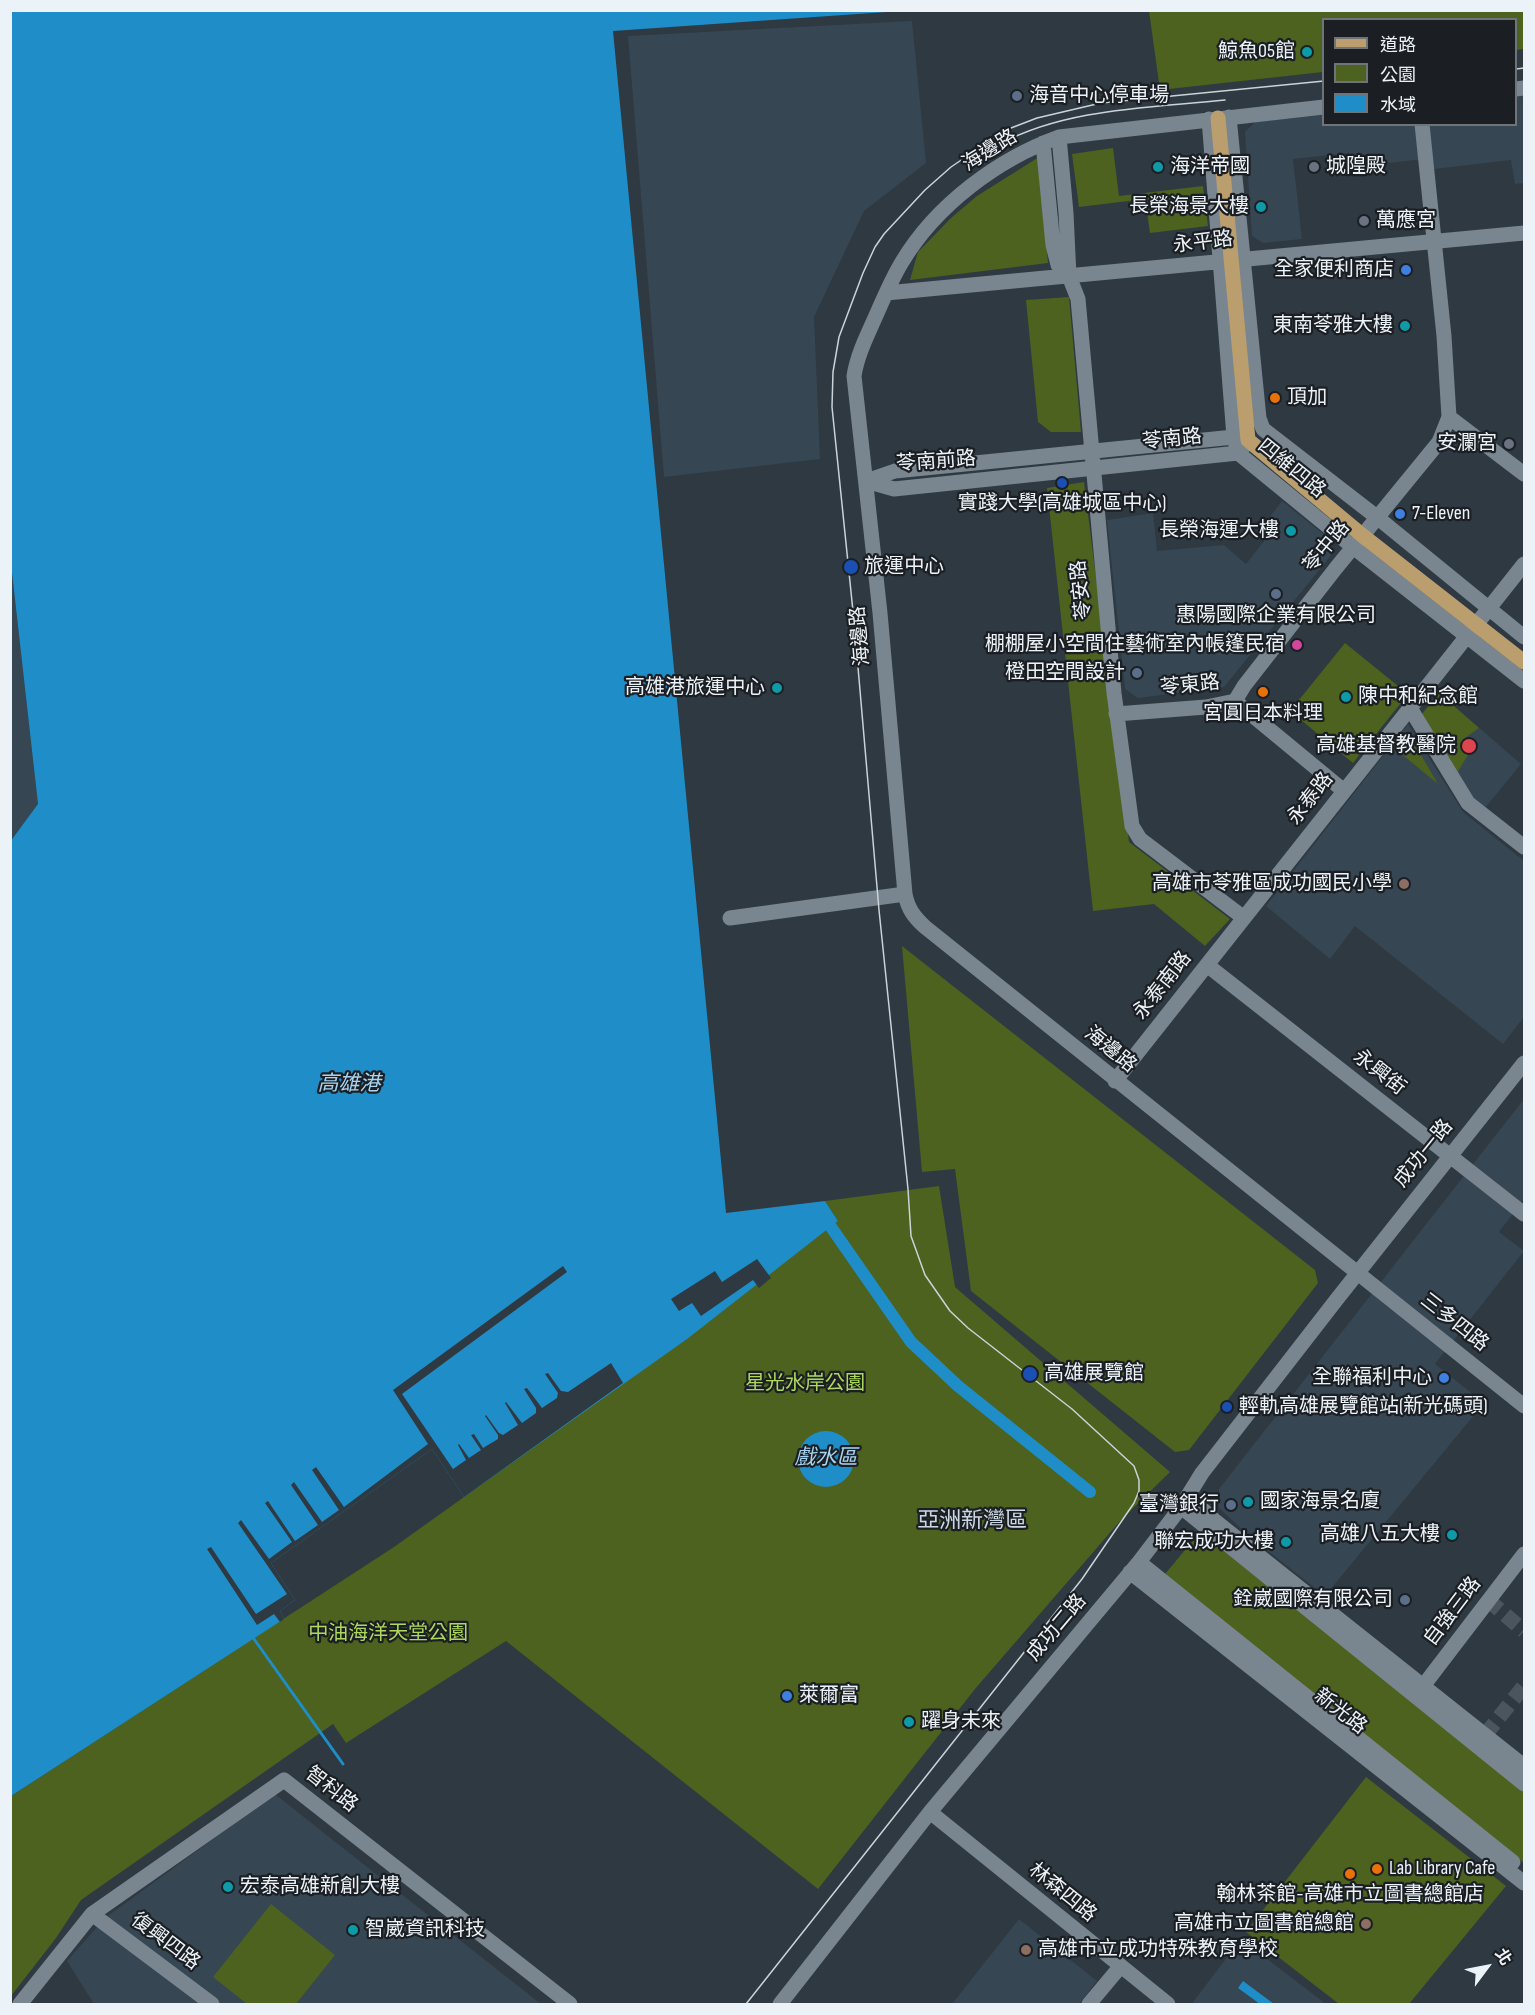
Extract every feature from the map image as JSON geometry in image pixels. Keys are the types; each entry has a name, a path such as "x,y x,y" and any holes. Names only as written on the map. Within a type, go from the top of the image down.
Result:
{"main road":[{"name":"四維四路","path":"1219,118 1232,260 1241,438 1358,541 1472,630 1524,662"}],"street":[{"name":"海邊路","path":"1322,107 1059,137 1043,143 1002,166 974,184 947,207 903,260 886,293 856,364 854,376 880,613 905,894 914,917 1358,1273"},
{"name":"苓中路","path":"1235,701 1244,686 1358,541 1439,442 1449,417 1422,126"},
{"name":"苓安路","path":"1059,137 1069,276 1078,299 1099,549 1116,714 1132,826 1140,839 1244,918"},
{"name":"苓安路","path":"1043,143 1053,245 1058,265 1069,276"},
{"name":"永平路","path":"886,293 1524,233"},
{"name":"四維四路","path":"1232,260 1259,418 1263,429 1378,518 1524,637"},
{"path":"1449,417 1524,474"},
{"path":"1238,453 1241,438 1263,429"},
{"name":"苓南路","path":"1092,452 1241,438"},
{"name":"苓南前路","path":"866,481 895,471 1092,452"},
{"name":"四維四路","path":"1238,453 1358,541"},
{"name":"苓南路","path":"1094,470 1238,453"},
{"name":"苓南前路","path":"866,481 894,489 1094,470"},
{"name":"永泰路","path":"1244,918 1524,564"},
{"name":"四維四路","path":"1472,630 1524,681"},
{"name":"苓東路","path":"1116,714 1206,707 1235,701 1344,791"},
{"path":"1410,708 1468,803 1524,847"},
{"path":"730,918 905,894"},
{"name":"永泰南路","path":"1115,1080 1244,918"},
{"name":"永興街","path":"1207,965 1524,1214"},
{"name":"成功一路","path":"1358,1273 1524,1063"},
{"name":"三多四路","path":"1358,1273 1524,1406"},
{"name":"成功二路","path":"780,2004 930,1812 1134,1567 1185,1501 1203,1473 1358,1273"},
{"path":"1185,1501 1214,1520 1419,1691 1524,1784"},
{"name":"自強三路","path":"1419,1691 1524,1554"},
{"name":"新光路","path":"1134,1567 1524,1871"},
{"name":"新光路","path":"1134,1567 1524,1883"},
{"path":"1419,1691 1524,1766"},
{"name":"智科路","path":"20,2004 92,1914 284,1780 570,2004"},
{"name":"林森四路","path":"930,1812 1168,2004"},
{"name":"復興四路","path":"92,1914 212,2004"},
{"path":"1089,2004 1120,1967"}],"shaded area":[{"path":"912,21 926,163 864,211 814,317 820,459 664,477 628,36"},
{"path":"1524,96 1524,183 1515,184 1511,160 1435,169 1416,160 1352,167 1349,153 1293,159 1302,239 1263,243 1252,236 1245,132 1255,122 1322,115 1322,126 1517,126 1517,97"},
{"path":"1282,501 1331,540 1333,553 1224,687 1138,698 1125,689 1107,520 1153,513 1157,551 1224,545 1246,564 1267,537 1260,530"},
{"path":"10,555 38,805 11,842 10,842"},
{"name":"高雄基督教醫院","path":"1439,693 1521,764 1485,808 1473,801 1455,774"},
{"name":"高雄市苓雅區成功國民小學","path":"1408,724 1463,812 1524,861 1524,1017 1503,1044 1355,926 1330,959 1266,906"},
{"path":"1524,1099 1524,1199 1499,1232 1524,1251 1435,1364 1484,1403 1325,1596 1249,1536 1219,1508 1219,1489"},
{"path":"275,1794 541,2004 94,2004 67,1961 105,1918"},
{"name":"高雄市立成功特殊教育學校","path":"1019,1919 1097,1981 1079,2004 952,2004"},
{"path":"1241,1939 1326,2004 1196,2004 1193,2002"}],"green space":[{"path":"1149,11 1524,11 1524,49 1517,50 1517,18 1322,18 1322,72 1160,90"},
{"path":"1113,148 1119,196 1203,186 1208,226 1150,233 1145,199 1079,207 1072,154"},
{"path":"1039,157 1048,263 910,280 918,252 951,218 977,196"},
{"path":"1069,297 1081,432 1051,432 1038,422 1026,300"},
{"path":"1084,482 1129,842 1230,919 1205,946 1154,904 1093,911 1047,488"},
{"path":"1345,643 1408,694 1353,763 1290,711"},
{"path":"1439,693 1479,728 1462,740 1468,755 1457,773 1421,715"},
{"path":"1411,738 1438,784 1399,752"},
{"path":"902,946 1315,1270 1318,1283 1189,1450 1175,1452 971,1291 955,1169 922,1172"},
{"path":"939,1186 955,1287 1170,1472 1121,1520 975,1689 818,1889 506,1641 346,1743 333,1724 81,1900 56,1938 11,1996 11,1796 394,1547 632,1377 838,1221 825,1201"},
{"path":"1200,1532 1524,1790 1524,1863 1165,1574"},
{"path":"1366,1777 1506,1886 1409,2004 1339,2004 1246,1932"},
{"path":"271,1904 335,1955 296,2004 247,2004 213,1977"}],"water":[{"name":"高雄港","path":"10,11 901,11 613,31 726,1213 825,1201 838,1221 687,1339 464,1497 432,1449 271,1563 295,1600 280,1611 284,1619 11,1796 10,842 38,804 10,555"},
{"name":"戲水區","path":"826,1431 837,1433 846,1439 852,1448 854,1459 852,1470 846,1479 837,1485 826,1487 815,1485 806,1479 800,1470 798,1459 800,1448 806,1439 815,1433"},
{"path":"1243,1981 1274,2004 1260,2004 1238,1988"}],"pier":[{"path":"757,1259 771,1278 759,1288 753,1280 701,1316 692,1303 679,1311 671,1299 715,1271 722,1282"},
{"path":"563,1266 567,1272 402,1394 453,1469 466,1460 459,1444 469,1458 481,1450 471,1435 474,1434 483,1448 498,1439 486,1415 503,1435 518,1425 506,1402 522,1423 536,1413 536,1408 524,1389 527,1388 542,1408 557,1398 558,1393 545,1374 548,1373 561,1391 568,1392 611,1363 623,1383 464,1497 432,1449 271,1563 295,1600 280,1611 284,1619 280,1622 274,1614 257,1625 207,1549 211,1547 256,1614 287,1594 238,1523 241,1520 269,1559 292,1542 265,1503 268,1501 295,1541 318,1525 291,1485 294,1482 322,1522 339,1510 312,1470 316,1467 344,1507 428,1444 393,1390"}],"waterway":[{"path":"831,1227 911,1342 958,1386 1090,1492"},
{"path":"254,1639 343,1764"}],"tunnel":[{"path":"1488,1600 1524,1631"},
{"path":"1485,1735 1524,1686"}],"tram line":[{"path":"1517,69 1524,68"},
{"path":"746,2004 1082,1579 1134,1503 1139,1491 1139,1480 1134,1466 1072,1409 968,1328 950,1311 925,1275 911,1236 832,407 833,372 839,337 863,273 884,234 925,190 951,167 1011,128 1037,118 1101,103 1322,81"},
{"path":"1000,144 1026,132 1081,116 1225,100"}],"place":[{"name":"鯨魚05館","path":"1307,52"},
{"name":"海音中心停車場","path":"1017,96"},
{"name":"海洋帝國","path":"1158,167"},
{"name":"城隍殿","path":"1314,167"},
{"name":"長榮海景大樓","path":"1261,207"},
{"name":"萬應宮","path":"1364,221"},
{"name":"全家便利商店","path":"1406,270"},
{"name":"東南苓雅大樓","path":"1405,326"},
{"name":"頂加","path":"1275,398"},
{"name":"安瀾宮","path":"1509,444"},
{"name":"實踐大學(高雄城區中心)","path":"1062,483"},
{"name":"7-Eleven","path":"1400,514"},
{"name":"長榮海運大樓","path":"1291,531"},
{"name":"旅運中心","path":"851,567"},
{"name":"惠陽國際企業有限公司","path":"1276,594"},
{"name":"棚棚屋小空間住藝術室內帳篷民宿","path":"1297,645"},
{"name":"橙田空間設計","path":"1137,673"},
{"name":"高雄港旅運中心","path":"777,688"},
{"name":"宮圓日本料理","path":"1263,692"},
{"name":"陳中和紀念館","path":"1346,697"},
{"name":"高雄基督教醫院","path":"1469,746"},
{"name":"高雄市苓雅區成功國民小學","path":"1404,884"},
{"name":"高雄展覽館","path":"1030,1374"},
{"name":"全聯福利中心","path":"1444,1378"},
{"name":"輕軌高雄展覽館站(新光碼頭)","path":"1227,1407"},
{"name":"國家海景名廈","path":"1248,1502"},
{"name":"臺灣銀行","path":"1231,1505"},
{"name":"高雄八五大樓","path":"1452,1535"},
{"name":"聯宏成功大樓","path":"1286,1542"},
{"name":"銓崴國際有限公司","path":"1405,1600"},
{"name":"萊爾富","path":"787,1696"},
{"name":"躍身未來","path":"909,1722"},
{"name":"Lab Library Cafe","path":"1377,1869"},
{"name":"翰林茶館-高雄市立圖書總館店","path":"1350,1874"},
{"name":"宏泰高雄新創大樓","path":"228,1887"},
{"name":"高雄市立圖書館總館","path":"1366,1924"},
{"name":"智崴資訊科技","path":"353,1930"},
{"name":"高雄市立成功特殊教育學校","path":"1026,1950"}],"district":[{"name":"亞洲新灣區","path":"972,1521"}],"park label":[{"name":"星光水岸公園","path":"805,1384"},
{"name":"中油海洋天堂公園","path":"388,1634"}]}
